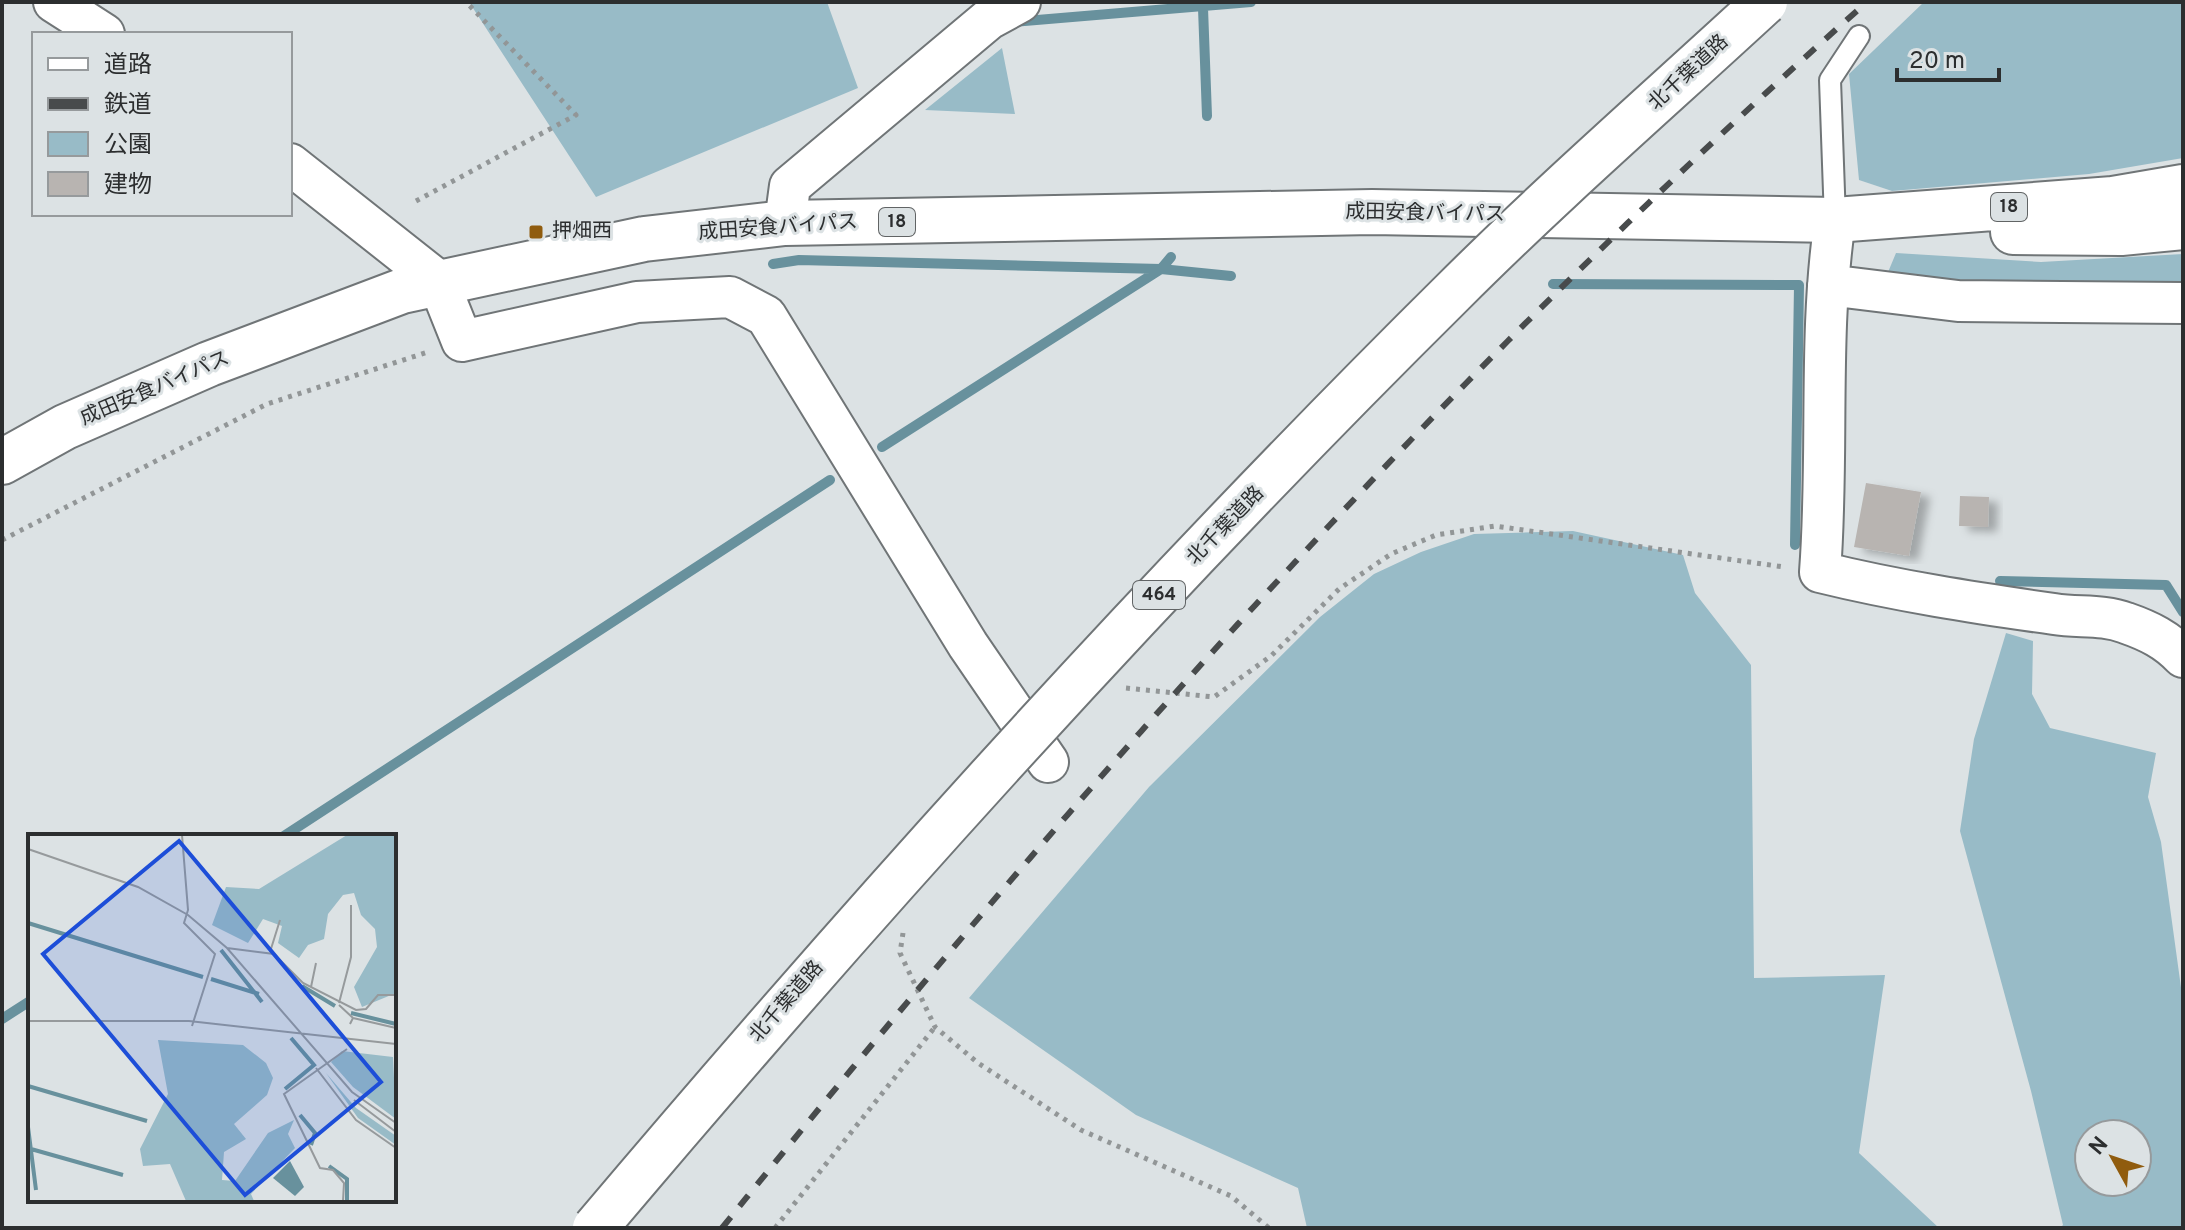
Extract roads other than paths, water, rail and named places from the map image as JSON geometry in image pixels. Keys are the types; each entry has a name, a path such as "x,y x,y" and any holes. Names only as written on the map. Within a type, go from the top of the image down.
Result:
{"main road":[{"name":"北千葉道路","path":"595,1228 799,987 1010,751 1454,290 1765,2"},
{"name":"成田安食バイパス","path":"1835,220 2113,199 2183,187"},
{"name":"成田安食バイパス","path":"2,462 65,427 209,364 438,281 644,239 785,223 1372,212 1835,220 2017,232 2121,233 2183,227"}],"street":[{"path":"54,2 101,32"},
{"path":"785,223 790,186 1006,5"},
{"path":"292,166 438,281 462,341 637,302 730,297 766,316 968,645 1048,762"},
{"path":"1835,220 1828,285 1825,510 1820,572 1866,583 2059,615 2095,615 2167,640 2183,657"},
{"path":"1828,285 1958,301 2183,303"}],"lane":[{"path":"1835,220 1830,80 1859,36"}],"waterway":[{"path":"1014,22 1251,2"},
{"path":"1203,8 1207,116"},
{"path":"882,447 1161,269 1171,257"},
{"path":"773,264 799,260 1161,269 1231,276"},
{"path":"1553,284 1799,285 1795,545"},
{"path":"287,834 830,480"},
{"path":"2000,581 2166,585 2183,612"},
{"path":"2,1019 28,1002"}],"railway":[{"path":"722,1228 990,905 1128,746 1269,591 1413,438 1560,289 1712,143 1867,2"}],"place":[{"name":"押畑西","path":"536,232"}]}
